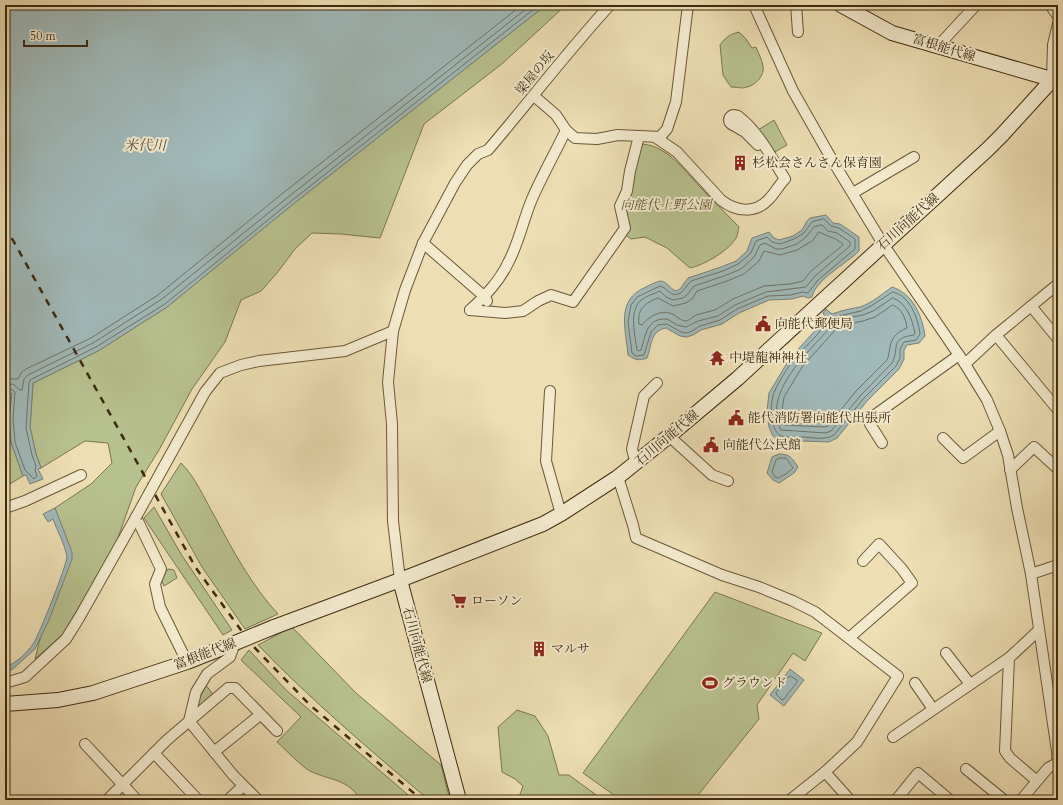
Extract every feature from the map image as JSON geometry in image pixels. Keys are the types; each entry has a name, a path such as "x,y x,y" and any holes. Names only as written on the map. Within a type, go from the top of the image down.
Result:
{"main road":[{"name":"富根能代線","path":"841,5 892,33 1055,80"},
{"name":"石川向能代線","path":"459,800 400,580 543,524 561,514 636,464 737,379 883,244 953,182 1002,135 1055,80"},
{"name":"富根能代線","path":"5,704 58,700 93,693 187,662 274,627 400,580"}],"street":[{"name":"梁屋の坂","path":"400,580 393,521 392,424 388,382 394,331 406,290 423,243 466,165 478,154 488,150 573,47 610,5"},
{"path":"534,96 556,115 566,130 575,138 597,139 608,136 660,137 667,129 676,102 688,5"},
{"path":"754,5 793,91 831,158 883,244 962,360 986,400 1000,431 1008,455 1031,574 1053,720 1058,766 1048,768 1021,800"},
{"path":"796,5 798,32"},
{"path":"938,46 976,5"},
{"path":"1050,5 1058,16"},
{"path":"1055,80 1053,45 1058,24"},
{"path":"655,137 677,152 728,206 745,210 761,206 768,200 783,181 758,144 735,120"},
{"path":"566,130 550,159 532,200 509,262 485,297 470,310 505,313 523,311 538,301 551,295 573,302 625,228 620,206 627,191 630,171 639,136"},
{"path":"853,193 914,157"},
{"path":"423,243 485,297 492,312"},
{"path":"882,443 870,424 872,417 962,360 996,335 1058,284"},
{"path":"1031,306 1058,339"},
{"path":"5,684 25,677 66,639 205,392 220,373 241,365 259,361 345,352 394,331"},
{"path":"996,335 1058,410"},
{"path":"636,464 632,449 644,396 657,383"},
{"path":"550,391 546,461 561,514"},
{"path":"943,438 963,458 1000,431"},
{"path":"669,436 712,475 728,481"},
{"path":"1010,470 1034,447 1058,469"},
{"path":"5,508 25,501 81,475"},
{"path":"618,477 634,525 636,538 722,575 759,586 814,612 898,676 857,742 790,800"},
{"path":"136,517 161,569 156,584 160,607 187,662"},
{"path":"849,638 912,583 902,569 879,544 863,561"},
{"path":"1031,574 1058,565"},
{"path":"893,737 1009,658 1039,630"},
{"path":"189,721 196,692 207,674 230,657 235,643"},
{"path":"946,653 970,684"},
{"path":"1009,658 1004,751 1037,781"},
{"path":"915,683 933,709"},
{"path":"107,800 154,753 228,688 235,688 277,731"},
{"path":"214,752 260,715"},
{"path":"189,721 214,752 258,800"},
{"path":"84,744 137,800"},
{"path":"154,753 198,800"},
{"path":"966,769 1004,800"},
{"path":"824,772 850,800"},
{"path":"897,800 918,773 950,800"},
{"path":"228,800 244,786"}],"green space":[{"path":"546,5 566,5 503,63 424,124 380,238 312,233 295,249 261,291 241,300 225,342 192,389 159,450 136,487 114,549 62,635 35,659 40,639 67,571 68,549 55,508 91,484 112,463 108,443 85,441 41,468 36,454 30,427 33,383 98,351 167,307 292,205"},
{"path":"739,32 752,48 756,47 763,66 763,73 759,79 754,84 744,88 731,87 723,75 720,45 728,37"},
{"path":"774,120 787,145 773,153 758,130"},
{"name":"向能代上野公園","path":"638,144 657,148 673,158 739,227 734,241 729,246 702,264 690,268 667,248 645,237 631,239 623,233 623,206"},
{"path":"12,392 9,419 11,442 23,476 5,487 5,395"},
{"path":"181,463 195,482 244,568 260,592 278,614 245,629 202,567 161,494"},
{"path":"154,507 181,554 232,630 223,635 144,518"},
{"path":"168,569 174,570 177,578 164,586 161,579"},
{"name":"グラウンド","path":"715,592 822,633 805,661 793,653 757,705 759,719 694,800 621,800 583,773"},
{"path":"292,627 356,693 441,765 450,800 429,800 363,744 278,666 258,645"},
{"path":"249,650 286,690 414,800 361,800 356,793 344,784 310,771 298,762 277,742 301,717 241,660"},
{"path":"206,685 214,696 203,705 197,704"},
{"path":"517,710 535,716 548,736 559,775 569,775 603,800 518,800 523,786 515,779 502,772 498,727"}],"water":[{"name":"米代川","path":"5,5 546,5 292,205 167,307 98,351 33,383 30,427 36,454 41,468 38,469 43,479 30,484 26,475 23,476 11,442 9,419 12,393 5,395"},
{"path":"826,215 833,223 840,224 859,237 859,251 825,278 819,284 812,297 808,298 803,296 792,299 769,300 739,313 722,324 701,330 687,337 680,336 666,328 654,335 647,358 637,360 628,355 625,325 626,307 630,299 636,293 649,285 660,281 665,282 676,291 680,289 688,278 736,261 747,251 752,238 769,232 774,238 779,240 793,236 802,230 810,218"},
{"path":"892,287 899,290 911,300 922,320 925,336 919,343 907,345 904,350 904,359 899,369 867,401 837,438 829,442 778,440 773,436 769,427 767,411 769,393 790,358 823,322 825,316 823,313 826,309 832,314 860,307 873,301"},
{"path":"779,454 790,457 798,467 794,473 779,483 773,480 767,473 772,457"},
{"path":"55,508 72,552 72,559 49,620 35,649 13,669 5,673 5,667 17,661 33,644 41,628 63,572 67,557 63,542 53,519 48,522 43,514"},
{"path":"790,669 804,680 784,706 770,695"}],"railway":[{"path":"5,226 196,568 251,644 310,705 422,800"}],"place":[{"name":"杉松会さんさん保育園","path":"740,163"},
{"name":"向能代郵便局","path":"763,324"},
{"name":"中堤龍神神社","path":"717,358"},
{"name":"能代消防署向能代出張所","path":"736,418"},
{"name":"向能代公民館","path":"711,445"},
{"name":"ローソン","path":"459,601"},
{"name":"マルサ","path":"539,649"},
{"name":"グラウンド","path":"710,683"}]}
